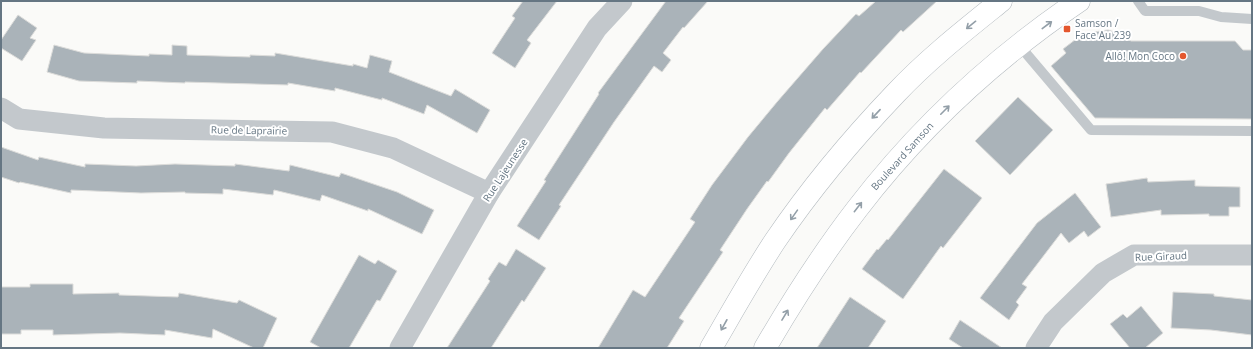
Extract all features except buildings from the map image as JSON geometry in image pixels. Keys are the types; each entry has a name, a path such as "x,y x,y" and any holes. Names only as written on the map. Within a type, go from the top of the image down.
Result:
{"street":[{"name":"Rue Lajeunesse","path":"400,348 489,193 597,28 622,1"},
{"path":"711,348 775,242 808,195 849,145 920,69 1001,1"},
{"name":"Boulevard Samson","path":"765,348 817,265 856,210 913,142 953,102 1019,45 1079,1"},
{"name":"Rue de Laprairie","path":"1,108 19,119 104,128 332,132 393,148 489,193"},
{"name":"Rue Giraud","path":"1036,348 1053,322 1103,273 1134,255 1252,255"}],"lane":[{"path":"1138,1 1145,11 1199,6 1221,17 1252,19"},
{"path":"1019,45 1091,130 1252,131"}],"place":[{"name":"Samson / Face Au 239","path":"1067,29"},
{"name":"Allô! Mon Coco","path":"1183,56"}]}
